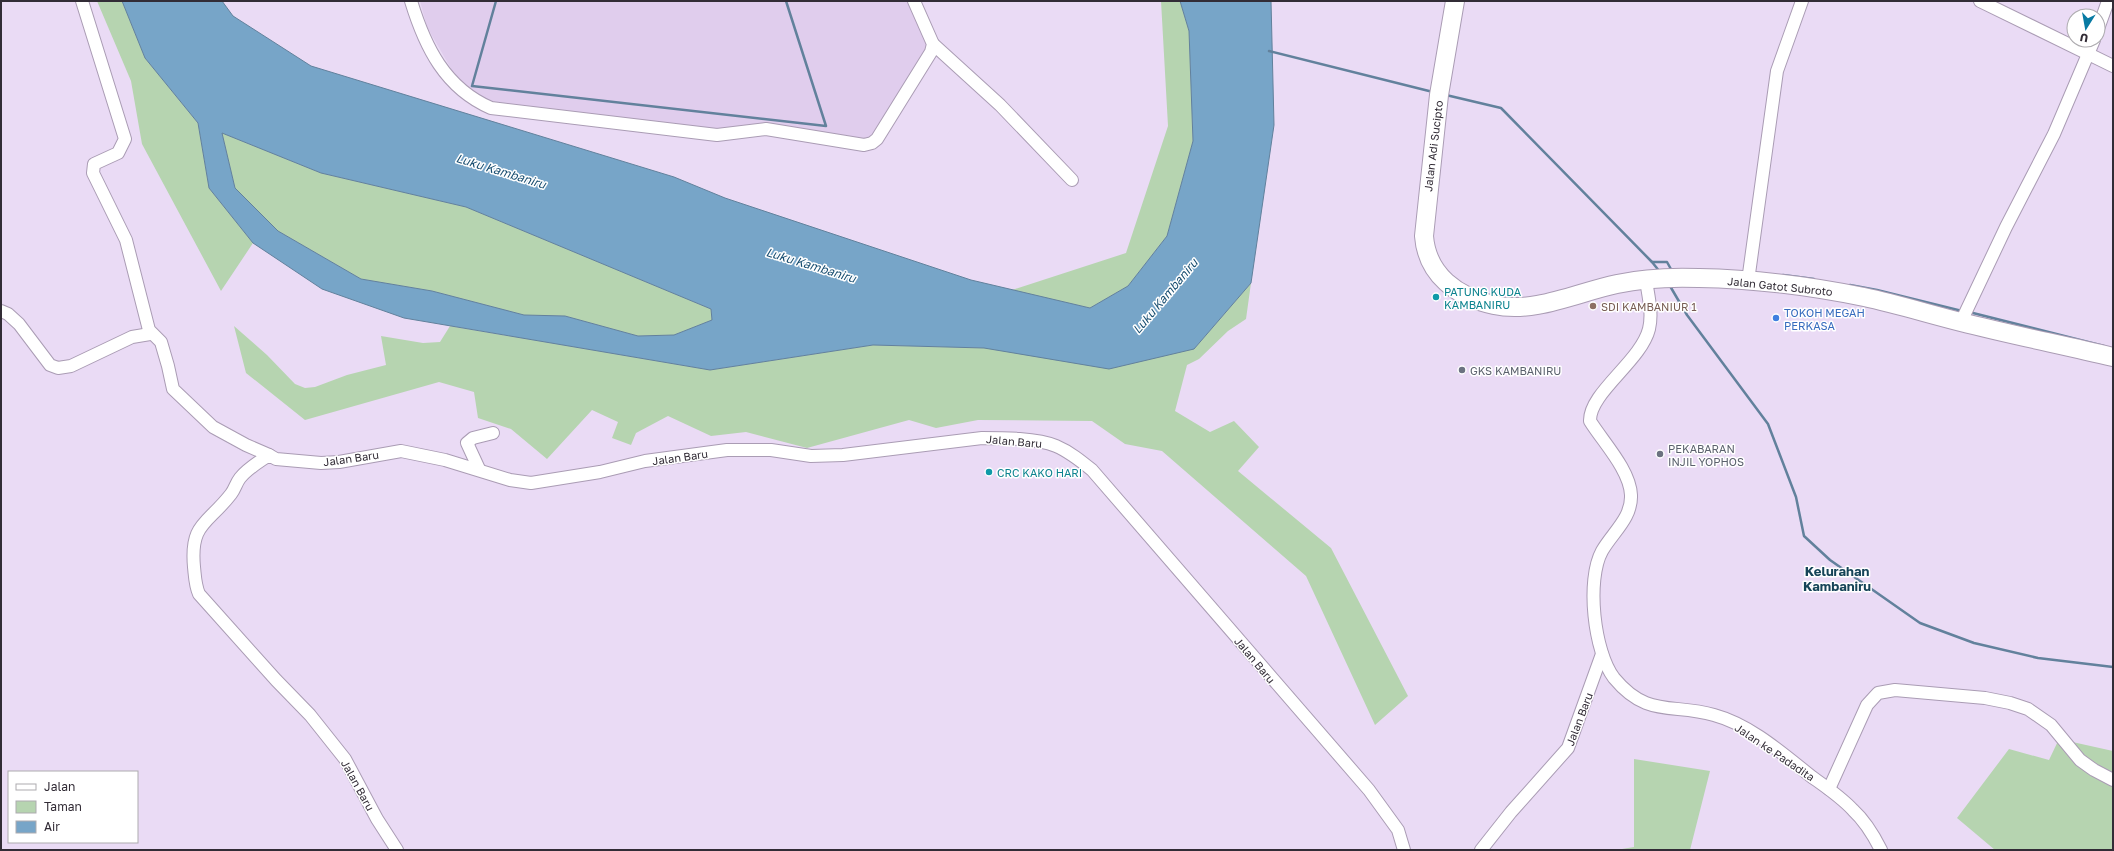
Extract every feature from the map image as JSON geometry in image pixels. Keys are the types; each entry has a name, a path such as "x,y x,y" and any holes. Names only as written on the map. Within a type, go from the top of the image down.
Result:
{"highway":[{"name":"Jalan Adi Sucipto","path":"1447,284 1430,264 1424,248 1424,236 1440,88 1455,1"},
{"name":"Jalan Gatot Subroto","path":"1447,284 1476,300 1495,305 1514,307 1547,302 1600,288 1650,280 1749,276 1964,315 2113,357"}],"street":[{"path":"82,1 125,139 118,153 94,164 93,173 128,246 150,334 160,342 168,366 170,381 176,393 213,427 246,445 269,455"},
{"path":"411,1 421,31 446,75 460,91 490,108 717,135 766,129 864,145 872,143 880,134 931,52 933,44"},
{"path":"914,1 933,44 1000,105 1072,180"},
{"path":"1749,276 1777,71 1802,1"},
{"path":"1980,1 2113,66"},
{"path":"1964,315 2006,227 2054,134 2091,48"},
{"name":"Jalan ke Padadita","path":"1650,280 1650,328 1643,346 1599,398 1590,414 1590,421 1595,430 1627,476 1632,494 1631,506 1627,516 1602,552 1596,571 1594,599 1602,654 1614,677 1635,698 1650,706 1714,715 1731,721 1750,731 1829,789 1854,810 1874,837 1881,850"},
{"path":"1,311 8,314 19,324 50,365 58,368 71,366 132,337 150,334"},
{"path":"479,469 467,442 473,438 493,433"},
{"name":"Jalan Baru","path":"397,850 377,819 345,759 310,715 199,594 196,587 192,557 194,540 199,530 232,493 240,479 252,467 269,455 276,459 321,463 339,462 402,451 479,469 510,480 532,483 600,472 645,461 727,450 771,450 811,456 843,456 982,438 1003,438 1055,445 1072,454 1092,470 1369,790 1398,830 1404,850"},
{"name":"Jalan Baru","path":"1482,850 1511,812 1568,748 1602,654"},
{"path":"1829,789 1867,705 1878,693 1895,690 1985,698 2010,703 2028,709 2051,725 2080,760 2094,770 2113,780"}],"shaded area":[{"path":"420,1 910,1 929,45 869,142 767,126 721,132 489,104 469,90 453,72 427,27"}],"green space":[{"path":"97,1 122,1 145,58 198,123 209,188 253,243 221,291 142,144 131,81"},
{"path":"1161,1 1180,1 1189,31 1193,141 1167,236 1128,286 1090,308 1012,290 1126,253 1168,126"},
{"path":"222,133 321,173 466,207 711,309 712,320 674,335 638,336 565,316 524,315 432,291 361,279 278,231 235,188"},
{"path":"1251,283 1246,319 1228,331 1199,359 1187,365 1175,411 1210,432 1234,421 1259,447 1238,471 1331,548 1408,696 1375,725 1306,576 1162,451 1125,444 1092,421 978,420 936,428 909,420 807,448 746,432 711,436 668,416 636,433 631,445 612,438 618,422 592,410 547,459 511,429 478,418 474,392 439,382 305,420 246,373 234,326 267,355 295,384 305,388 315,387 347,375 386,365 381,336 423,343 440,342 450,326 710,370 873,345 984,348 1194,349"},
{"path":"2059,739 2113,751 2113,850 1995,850 1957,818 2009,749 2049,760"},
{"path":"1634,759 1710,771 1690,850 1616,850 1634,847"}],"water":[{"name":"Luku Kambaniru","path":"122,1 222,1 233,16 311,66 674,177 725,198 971,280 1090,308 1128,286 1167,236 1193,141 1189,31 1180,1 1271,1 1274,125 1251,283 1194,349 1109,369 984,348 873,345 710,370 404,318 322,289 253,243 209,188 198,123 145,58","holes":["222,133 321,173 466,207 711,309 712,320 674,335 638,336 565,316 524,315 432,291 361,279 278,231 235,188"]}],"waterway":[{"path":"496,1 472,86 826,126 786,1"},
{"path":"1269,51 1433,92"},
{"path":"1446,95 1501,108 1652,262 1660,272"},
{"path":"1652,262 1667,262 1672,271"},
{"path":"1783,275 1814,279"},
{"path":"1850,285 1877,290 1962,311"},
{"path":"1670,286 1687,315 1768,424 1796,497 1804,536 1830,560 1920,623 1974,643 2038,658 2113,667"},
{"path":"1969,312 2104,346"}],"place":[{"name":"PATUNG KUDA KAMBANIRU","path":"1436,297"},
{"name":"SDI KAMBANIUR 1","path":"1593,306"},
{"name":"TOKOH MEGAH PERKASA","path":"1776,318"},
{"name":"GKS KAMBANIRU","path":"1462,370"},
{"name":"PEKABARAN INJIL YOPHOS","path":"1660,454"},
{"name":"CRC KAKO HARI","path":"989,472"}],"district":[{"name":"Kelurahan Kambaniru","path":"1837,578"}]}
